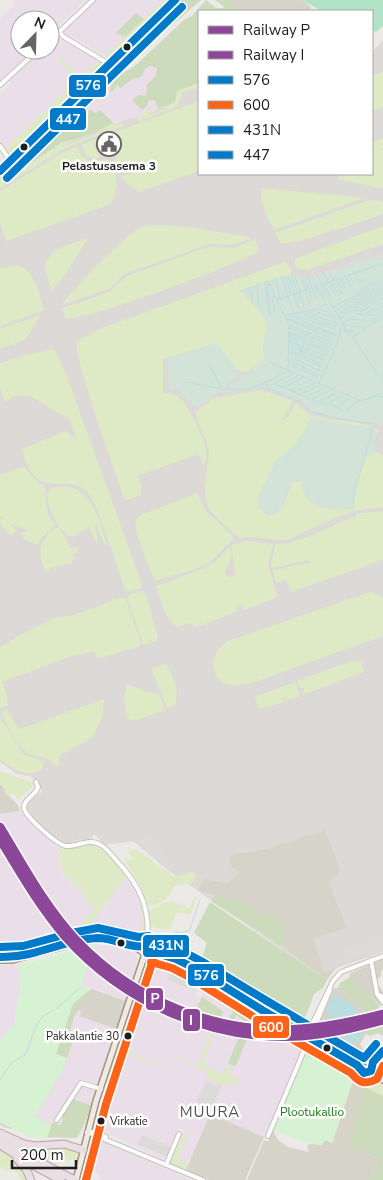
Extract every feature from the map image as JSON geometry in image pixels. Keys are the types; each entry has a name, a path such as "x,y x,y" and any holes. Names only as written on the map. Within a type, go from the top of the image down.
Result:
{"highway":[{"path":"0,1133 24,1144 36,1146 64,1144 83,1150"},
{"path":"0,1138 34,1159 75,1180"},
{"path":"3,1147 24,1166 32,1180"},
{"path":"3,1147 61,1180"}],"main road":[{"path":"0,171 175,0"},
{"path":"0,959 20,958 95,939 112,939 191,966 244,999 355,1059 371,1063 372,1068 383,1075"},
{"path":"75,1180 101,1089 146,950"},
{"path":"310,1034 357,1065 364,1073 369,1073 383,1080"},
{"path":"360,1068 361,1063 365,1061"},
{"path":"369,1073 372,1068"}],"street":[{"path":"60,31 93,0"},
{"path":"60,33 110,64"},
{"path":"0,85 27,60"},
{"path":"0,146 11,162"},
{"path":"36,782 38,789 24,805 27,814 59,844 70,846 92,842 100,844 135,882 148,908 146,950"},
{"path":"268,1136 330,985 336,977 347,969 383,956"},
{"path":"371,960 377,994 383,1002"},
{"path":"377,994 383,997"},
{"path":"58,1120 81,1083 101,1089"},
{"path":"89,1132 203,1180"},
{"path":"166,1164 180,1134"}],"shaded area":[{"path":"13,0 86,0 60,25 60,10 10,10 10,60 22,60 0,81 0,18 15,5"},
{"path":"96,0 164,0 105,56 64,33 65,29"},
{"path":"231,0 302,0 311,7 310,10 237,10"},
{"path":"60,39 100,61 81,78 77,76 57,100 5,149 0,141 0,94 11,84 9,81 32,60 60,60"},
{"path":"383,40 383,952 337,968 326,980 165,868 133,841 105,845 94,834 92,838 84,841 81,839 66,844 58,841 26,809 26,805 31,798 42,792 38,781 29,776 17,774 0,762 0,183 61,143 157,110 175,102 177,91 198,83 198,175 373,175 373,51"},
{"path":"149,63 162,65 157,101 159,109 115,124 113,121 94,114 82,114 80,112 79,105 106,78 121,69 135,73"},
{"path":"383,254 383,424 381,426 312,412 301,402 264,387 222,393 265,359 263,347 267,321 241,291 291,275 308,278"},
{"path":"214,344 219,346 239,373 213,397 198,407 188,402 181,392 170,389 167,359"},
{"path":"310,418 374,428 377,434 374,444 376,452 364,458 352,509 332,509 319,506 308,499 300,481 294,481 288,489 281,508 269,516 258,508 259,493 269,477 274,463 295,445 304,433"},
{"path":"0,784 17,804 20,811 0,814"},
{"path":"20,811 60,849 61,872 102,910 126,877 133,886 141,907 143,923 140,939 100,930 77,933 40,945 0,950 0,815"},
{"path":"325,830 340,870 337,876 328,881 346,926 313,939 324,972 335,968 327,980 285,948 284,930 272,917 262,915 246,904 198,890 205,879 228,884 240,872 232,868 230,857 234,854 274,847"},
{"path":"155,835 166,861 162,862 138,844 141,839"},
{"path":"383,933 383,951 369,955 364,940"},
{"path":"362,941 367,955 350,961 346,960 342,948"},
{"path":"100,944 100,946 113,945 135,953 138,959 133,982 98,1085 80,1079 51,1126 35,1116 62,1072 67,1058 56,1054 73,1003 91,988 83,985 82,982 94,945"},
{"path":"383,959 383,969 380,973 382,975 375,982 383,991 383,1001 380,1006 372,997 359,992 349,977 350,973"},
{"path":"154,960 180,968 200,987 196,997 200,998 205,988 227,1005 233,1012 228,1020 236,1015 255,1029 282,1039 301,1051 264,1137 210,1114 186,1170 172,1164 170,1161 183,1130 180,1128 166,1157 162,1159 95,1128 107,1083 148,962"},
{"path":"18,964 21,982 14,1024 0,1041 0,965"},
{"path":"175,967 196,978 194,981 199,981 197,986 191,984 194,986 193,990 167,979 171,970 173,971"},
{"path":"334,988 338,988 363,1009 360,1020 366,1034 360,1044 363,1049 361,1054 317,1029"},
{"path":"91,989 126,1001 116,1029 80,1016 82,1011 78,1010"},
{"path":"353,1080 366,1087 354,1130 348,1144 379,1159 369,1180 247,1180 264,1140 268,1142 273,1130 278,1140 288,1147 309,1152 307,1147 309,1144 325,1140 332,1143"},
{"path":"206,1081 218,1086 219,1083 222,1085 212,1109 196,1102 200,1093 202,1094 201,1092"},
{"path":"83,1085 95,1089 96,1092 91,1105 72,1099"},
{"path":"210,1114 264,1137 245,1180 209,1180 186,1170"},
{"path":"142,1135 159,1142 159,1144 160,1142 171,1147 166,1157 138,1144"},
{"path":"92,1138 102,1140 192,1180 99,1180 100,1177 95,1171 93,1160 87,1153"}],"green space":[{"path":"164,0 169,0 107,59 105,56"},
{"path":"179,0 201,0 112,76 110,67 124,56"},
{"path":"206,0 216,8 224,8 215,0 231,0 237,10 198,10 198,83 177,91 175,102 159,109 154,100 148,101 147,106 142,110 132,100 139,95 146,96 147,84 154,77 157,68 150,66 146,68 141,77 132,79 121,88 117,85 112,92 110,91 116,78 137,64 185,19 192,16"},
{"path":"302,0 383,0 383,26 376,32 373,31 373,10 320,10"},
{"path":"136,13 144,19 125,37 116,33"},
{"path":"60,57 81,78 101,60 104,64 14,152 8,154 5,149 57,100 75,78 60,60"},
{"path":"383,72 383,107 373,111 373,76"},
{"path":"105,73 109,77 106,82 87,98 82,107 75,101"},
{"path":"198,83 198,87 182,93 178,106 139,121 136,118 142,116 150,108 152,111 149,115 168,108 162,108 175,102 177,91"},
{"path":"198,101 198,171 139,192 127,184 121,176 156,168 155,165 119,174 114,161 120,149 117,136 105,138 93,144 100,157 94,159 86,156 82,147 83,144"},
{"path":"91,110 95,113 100,110 114,123 90,134 61,143 20,170 14,170 13,163 25,152 32,156 37,147 37,138 64,113 67,117"},
{"path":"123,123 123,126 63,149 0,188 0,175 5,172 6,178 1,182 25,170 13,175 14,170 21,170 61,143 75,139 63,146 117,126 97,132 106,127"},
{"path":"383,138 383,149 379,150 383,150 383,189 338,179 340,175 373,175 373,142"},
{"path":"76,146 85,159 94,161 106,159 112,162 116,183 111,204 6,241 0,223 0,191"},
{"path":"261,188 365,198 274,230 264,210"},
{"path":"369,200 383,202 383,214 308,239 281,244 275,233"},
{"path":"163,225 254,238 231,245 210,244 124,274 111,288 62,305 100,262 136,230 143,226"},
{"path":"383,226 383,244 307,270 295,266 295,259"},
{"path":"88,238 52,291 46,272 48,258 66,245"},
{"path":"256,239 258,252 245,259 127,303 98,312 65,318 62,308 109,292 127,276 205,248 233,248"},
{"path":"285,262 291,269 291,275 268,281 268,321 263,347 265,359 247,372 237,370 219,346 214,344 163,359 163,393 179,397 192,416 205,447 206,456 203,467 198,454 137,476 141,484 141,495 127,500 124,498 81,368 77,341 102,328"},
{"path":"15,265 22,267 32,276 44,310 0,326 0,268"},
{"path":"41,315 26,339 0,349 0,329"},
{"path":"51,349 55,351 66,374 142,584 141,588 128,592 125,590 98,512 88,493 70,484 43,482 35,477 28,466 22,449 66,431 76,438 70,420 30,396 16,395 5,402 0,388 0,362"},
{"path":"262,390 293,401 281,419 284,421 296,403 310,415 366,424 373,427 379,431 377,434 374,428 310,418 304,433 295,445 274,463 269,477 259,493 283,507 292,482 300,481 305,494 354,494 364,458 376,452 383,455 383,508 346,514 287,540 239,538 230,530 208,506 205,488 209,451 197,420 196,412 214,398"},
{"path":"23,467 45,487 48,511 56,525 41,538 38,545 29,541 21,534 22,532 29,532 22,528 10,524 16,530 12,535 9,534 3,528 0,520 0,517 9,523 0,516 0,475"},
{"path":"52,487 72,488 82,493 88,499 100,522 107,546 104,544 96,524 97,545 89,527 73,537 63,531 54,519 49,505 47,493"},
{"path":"197,493 206,511 232,535 233,541 207,564 155,581 139,541 136,520 141,515"},
{"path":"383,511 383,560 291,592 286,580 276,583 273,570 311,563 308,560 273,568 271,566 275,544 288,543 310,536 361,513"},
{"path":"55,528 59,528 70,548 79,547 76,553 73,554 74,559 71,564 50,568 46,572 40,553 42,542"},
{"path":"245,541 273,544 268,564 278,597 244,610 242,604 236,606 238,611 197,627 189,623 177,627 169,619 163,608 156,586 205,568 217,560 228,548 230,549 231,559 225,574 228,577 233,576 235,573 231,545"},
{"path":"142,591 145,592 158,636 156,641 143,645 128,599 129,595"},
{"path":"374,592 383,598 383,636 255,682 235,686 218,678 215,672 214,658 228,641"},
{"path":"123,597 126,599 140,640 140,646 98,659 95,652 75,655 2,682 8,705 0,709 0,647 54,618 74,615"},
{"path":"361,660 364,672 302,695 301,693 304,691 304,688 300,688 297,681 301,679 303,682 304,678"},
{"path":"166,664 173,679 177,693 176,703 168,709 151,669"},
{"path":"295,682 300,696 287,701 284,696 284,702 259,709 255,697"},
{"path":"127,684 160,696 165,710 134,721 127,718 124,698"},
{"path":"104,699 102,718 91,739 60,755 59,765 56,766 48,759 29,754 20,746 12,735 1,711 6,710 9,712 20,729"},
{"path":"0,716 22,753 45,762 42,769 31,773 20,772 0,760"},
{"path":"0,771 34,783 18,800 14,794 7,795 0,784"},
{"path":"93,844 112,859 126,877 88,928 100,929 104,937 77,941 75,936 80,935 80,933 74,931 95,909 83,899 88,897 61,871 60,849"},
{"path":"137,850 173,876 191,871 194,872 196,877 192,883 177,885 165,900 154,905 148,905 141,887 125,860 126,857 130,861 133,860 131,855 125,851"},
{"path":"215,895 246,904 262,915 272,917 281,922 284,930 285,948 211,901"},
{"path":"195,896 197,898 191,914 177,912 169,931 150,926 149,912 153,908 170,901 190,908"},
{"path":"138,897 140,897 146,914 146,934 142,945 122,938 108,936 107,930 139,936 143,918"},
{"path":"210,902 327,980 323,988 314,994 304,1021 257,1000 200,963 207,943 194,933"},
{"path":"150,927 151,934 158,935 156,944 200,961 200,963 249,996 293,1017 305,1025 250,1000 178,958 154,950 151,945"},
{"path":"61,932 64,940 71,937 73,942 23,955 0,955 0,947 39,942"},
{"path":"95,944 81,985 91,989 73,1004 56,1054 67,1058 62,1072 35,1116 51,1126 47,1138 30,1137 0,1123 0,1041 14,1024 21,982 18,964"},
{"path":"152,957 174,964 168,979 192,991 166,979 172,966 154,961 152,967 148,966 136,1000 133,999 145,959"},
{"path":"350,977 359,991 363,989 380,1006 371,1015 369,1023 371,1026 383,1023 383,1036 378,1033 370,1036 366,1034 360,1020 363,1009 338,988 340,983"},
{"path":"206,983 248,1008 305,1038 302,1051"},
{"path":"206,983 301,1051 283,1040 255,1029 236,1015 232,1023 227,1020 233,1012 205,988"},
{"path":"81,986 91,989 75,1015 69,1034 74,1038 62,1072 35,1116 40,1119 25,1127 16,1129 0,1125 0,1088 61,1025"},
{"path":"202,997 223,1011 217,1029 192,1018"},
{"path":"125,1022 129,1023 122,1043 128,1046 127,1051 165,1066 164,1068 119,1051 109,1085 105,1082"},
{"path":"226,1027 248,1036 236,1066 228,1063 238,1039 228,1034"},
{"path":"214,1028 217,1029 204,1057 205,1066 222,1074 225,1067 233,1070 231,1077 239,1080 238,1084 227,1083 223,1085 206,1077 207,1072 175,1058 197,1066"},
{"path":"312,1043 319,1047 331,1060 354,1070 361,1077 374,1079 383,1084 383,1096 304,1055"},
{"name":"Plootukallio","path":"306,1054 353,1080 332,1143 325,1140 322,1145 309,1144 273,1130"},
{"path":"365,1087 383,1096 383,1180 369,1180 379,1159 348,1144 354,1130"},
{"path":"72,1099 91,1105 86,1121 77,1138 43,1137 46,1123 51,1126 53,1122 60,1125 63,1120 62,1116"},
{"path":"187,1133 189,1133 188,1138 178,1159 189,1164 185,1170 172,1164 170,1160 178,1143 182,1141"},
{"path":"12,1143 57,1144 78,1150 77,1159 60,1162 57,1146 57,1158 59,1163 51,1164"},
{"path":"0,1149 15,1159 30,1180 22,1180 15,1170 11,1168 7,1172 0,1168"}],"water":[{"path":"334,994 354,1006 357,1012 363,1035 357,1043 353,1041 350,1045 343,1041 347,1035 337,1027 340,1022 329,1018 332,1014 326,1011"}],"waterway":[{"path":"278,300 383,263"},
{"path":"329,272 342,294"},
{"path":"323,273 335,294"},
{"path":"355,273 359,282 367,279"},
{"path":"288,275 298,307"},
{"path":"349,275 353,283"},
{"path":"285,276 291,295"},
{"path":"292,276 300,303"},
{"path":"295,276 304,307"},
{"path":"317,276 330,296"},
{"path":"282,277 292,310"},
{"path":"301,277 310,305"},
{"path":"312,277 324,300"},
{"path":"342,277 347,285"},
{"path":"346,277 351,287"},
{"path":"308,278 317,301"},
{"path":"276,279 280,298"},
{"path":"305,279 312,301"},
{"path":"336,279 342,289"},
{"path":"340,279 346,289"},
{"path":"226,389 243,390 250,388 288,371 289,325 268,281 241,291"},
{"path":"333,307 375,281"},
{"path":"335,311 380,281"},
{"path":"267,282 271,316"},
{"path":"331,282 337,292"},
{"path":"265,283 269,314"},
{"path":"338,313 383,283"},
{"path":"257,285 259,307"},
{"path":"321,286 326,296"},
{"path":"339,315 383,287"},
{"path":"251,288 252,302"},
{"path":"315,288 319,296"},
{"path":"340,318 383,291"},
{"path":"354,311 359,310 383,294"},
{"path":"275,296 272,297 275,313"},
{"path":"319,383 337,343 343,323 383,298"},
{"path":"330,302 343,323 346,333 352,336 383,382"},
{"path":"358,314 364,315 383,302"},
{"path":"320,308 324,304 327,305"},
{"path":"372,312 383,306"},
{"path":"311,310 336,319"},
{"path":"288,314 321,310 332,315"},
{"path":"365,315 374,315 383,310"},
{"path":"305,312 338,324"},
{"path":"286,314 335,334"},
{"path":"292,314 336,330"},
{"path":"302,314 336,327"},
{"path":"351,319 371,321 383,314"},
{"path":"352,337 383,317"},
{"path":"287,318 335,336"},
{"path":"288,320 333,339"},
{"path":"289,325 332,342"},
{"path":"344,326 360,326"},
{"path":"289,328 332,345"},
{"path":"345,331 354,330"},
{"path":"289,332 330,347"},
{"path":"289,334 329,351"},
{"path":"290,337 321,350 327,355"},
{"path":"290,341 326,356"},
{"path":"289,343 325,359"},
{"path":"289,346 324,361"},
{"path":"300,354 303,346"},
{"path":"290,350 323,365"},
{"path":"290,353 321,367"},
{"path":"289,357 321,371"},
{"path":"290,361 319,375"},
{"path":"270,363 361,401 377,396 383,397"},
{"path":"289,364 318,377"},
{"path":"210,366 221,388"},
{"path":"267,388 292,374"},
{"path":"280,386 299,375"},
{"path":"285,387 303,378"},
{"path":"290,390 309,381"},
{"path":"188,382 222,389"},
{"path":"266,383 267,388 301,402 312,412 375,424"},
{"path":"294,392 316,383"},
{"path":"275,384 320,403 335,406 344,412 359,401"},
{"path":"300,394 321,385"},
{"path":"306,397 325,388"},
{"path":"312,399 331,390"},
{"path":"320,402 336,393"},
{"path":"329,403 342,395"},
{"path":"338,406 349,399"},
{"path":"353,511 354,494 373,427"},
{"path":"354,515 355,520"},
{"path":"212,889 222,890 238,874"},
{"path":"203,893 206,888"},
{"path":"163,935 165,940 170,941 175,931 181,933 189,931 200,900"},
{"path":"56,1009 81,987"},
{"path":"0,1080 11,1063 25,1055 37,1024 46,1014 53,1011"}],"taxiway":[{"path":"255,175 252,191 259,221 270,248 275,253 282,255"},
{"path":"199,185 246,177 268,177 314,182 383,195"},
{"path":"227,179 240,184 251,197"},
{"path":"52,309 55,299 82,266 123,225 139,213 177,193"},
{"path":"101,220 132,214 164,213 256,228 265,234"},
{"path":"0,356 383,220"},
{"path":"59,235 53,238 41,251 38,262 39,274 200,728 203,741 194,786 210,831"},
{"path":"0,256 11,255 21,257 30,262 37,270"},
{"path":"358,583 368,582 383,587"},
{"path":"165,626 172,633 180,637 199,639"},
{"path":"204,660 210,641 226,629"},
{"path":"197,639 208,676 229,697 238,714 246,720 251,720"},
{"path":"180,670 181,660 185,652 199,639"},
{"path":"89,760 94,748 100,744 383,644"},
{"path":"369,650 376,651 383,656"},
{"path":"104,742 110,736 113,729 115,676 119,669 125,665"},
{"path":"110,807 219,768 228,758 234,734 242,724 383,675"},
{"path":"189,695 199,703 212,704 218,696 217,687"},
{"path":"178,716 185,707 187,696"},
{"path":"203,737 207,717 216,704"},
{"path":"114,721 120,730 129,733"},
{"path":"202,809 207,800 271,777 277,779 286,802"},
{"path":"341,830 383,815"}],"runway":[{"path":"373,124 383,120"},
{"path":"0,256 229,175"},
{"path":"104,672 383,574"}],"rail line":[{"name":"P","path":"0,827 44,900 76,940 99,962 150,997 178,1010 208,1020 238,1026 269,1029 322,1027 383,1014"},
{"name":"I","path":"0,839 47,913 65,936 88,960 114,981 172,1013 203,1024 235,1032 268,1036 322,1034 383,1020"}],"transit line":[{"name":"576","path":"0,171 175,0"},
{"name":"447","path":"7,178 182,7"},
{"name":"431N","path":"0,947 23,946 98,928 138,937 149,936 161,944 180,950 201,961 364,1058 376,1044"},
{"name":"576","path":"0,957 26,955 86,939 98,938 141,947 147,946 156,953 176,959 196,969 357,1065 364,1073 371,1071 373,1062 383,1051"},
{"name":"600","path":"86,1180 106,1104 154,957"},
{"name":"600","path":"151,962 172,968 191,978 257,1019 351,1073 362,1082 377,1079 383,1066"}],"place":[{"name":"Pelastusasema 3","path":"109,144"},
{"name":"Pakkalantie 30","path":"128,1036"},
{"name":"Virkatie","path":"101,1121"}],"district":[{"name":"MUURA","path":"210,1112"}]}
